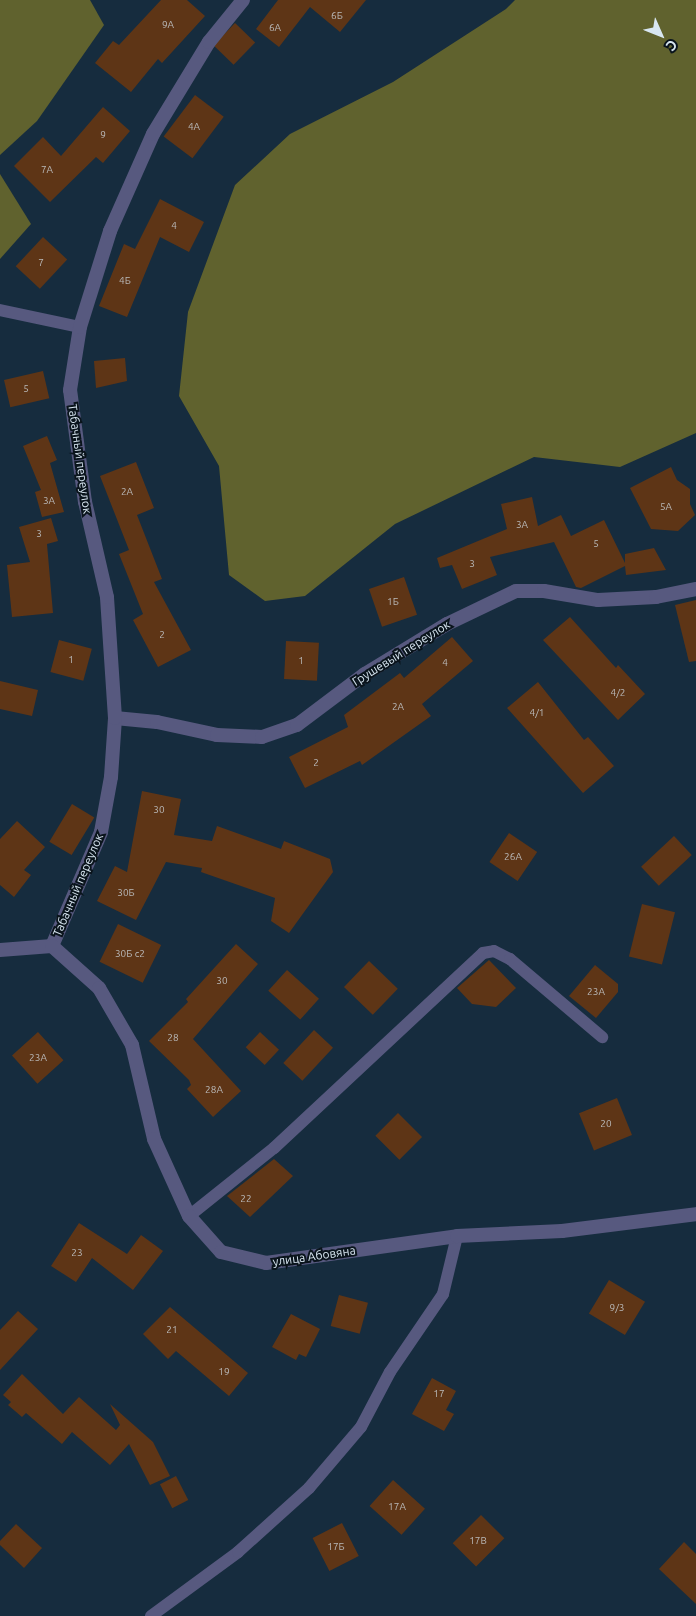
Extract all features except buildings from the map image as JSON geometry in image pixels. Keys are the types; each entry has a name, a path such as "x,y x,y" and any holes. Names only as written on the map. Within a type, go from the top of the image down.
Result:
{"street":[{"name":"Табачный переулок","path":"52,946 101,832 112,777 115,718 107,597 85,502 70,390 80,327 110,231 153,134 209,42 243,0"},
{"name":"Грушевый переулок","path":"115,718 157,722 217,735 262,737 298,725 373,669 447,624 516,591 544,590 598,600 656,597 696,590"},
{"path":"0,950 52,946"},
{"name":"улица Абовяна","path":"52,946 99,988 132,1045 154,1139 189,1216 221,1252 266,1263 457,1236 562,1231 696,1214"}],"lane":[{"path":"0,310 80,327"},
{"path":"189,1216 287,1136 483,953 494,951 510,959 602,1037"},
{"path":"151,1616 238,1552 309,1488 361,1427 390,1372 443,1294 457,1236"}],"green space":[{"path":"0,0 90,0 104,25 37,121 0,155"},
{"path":"515,0 696,0 696,433 620,467 534,457 395,524 305,596 265,601 229,575 219,466 179,396 188,312 235,185 290,134 393,82 506,9"},
{"path":"0,174 31,224 0,259"}]}
